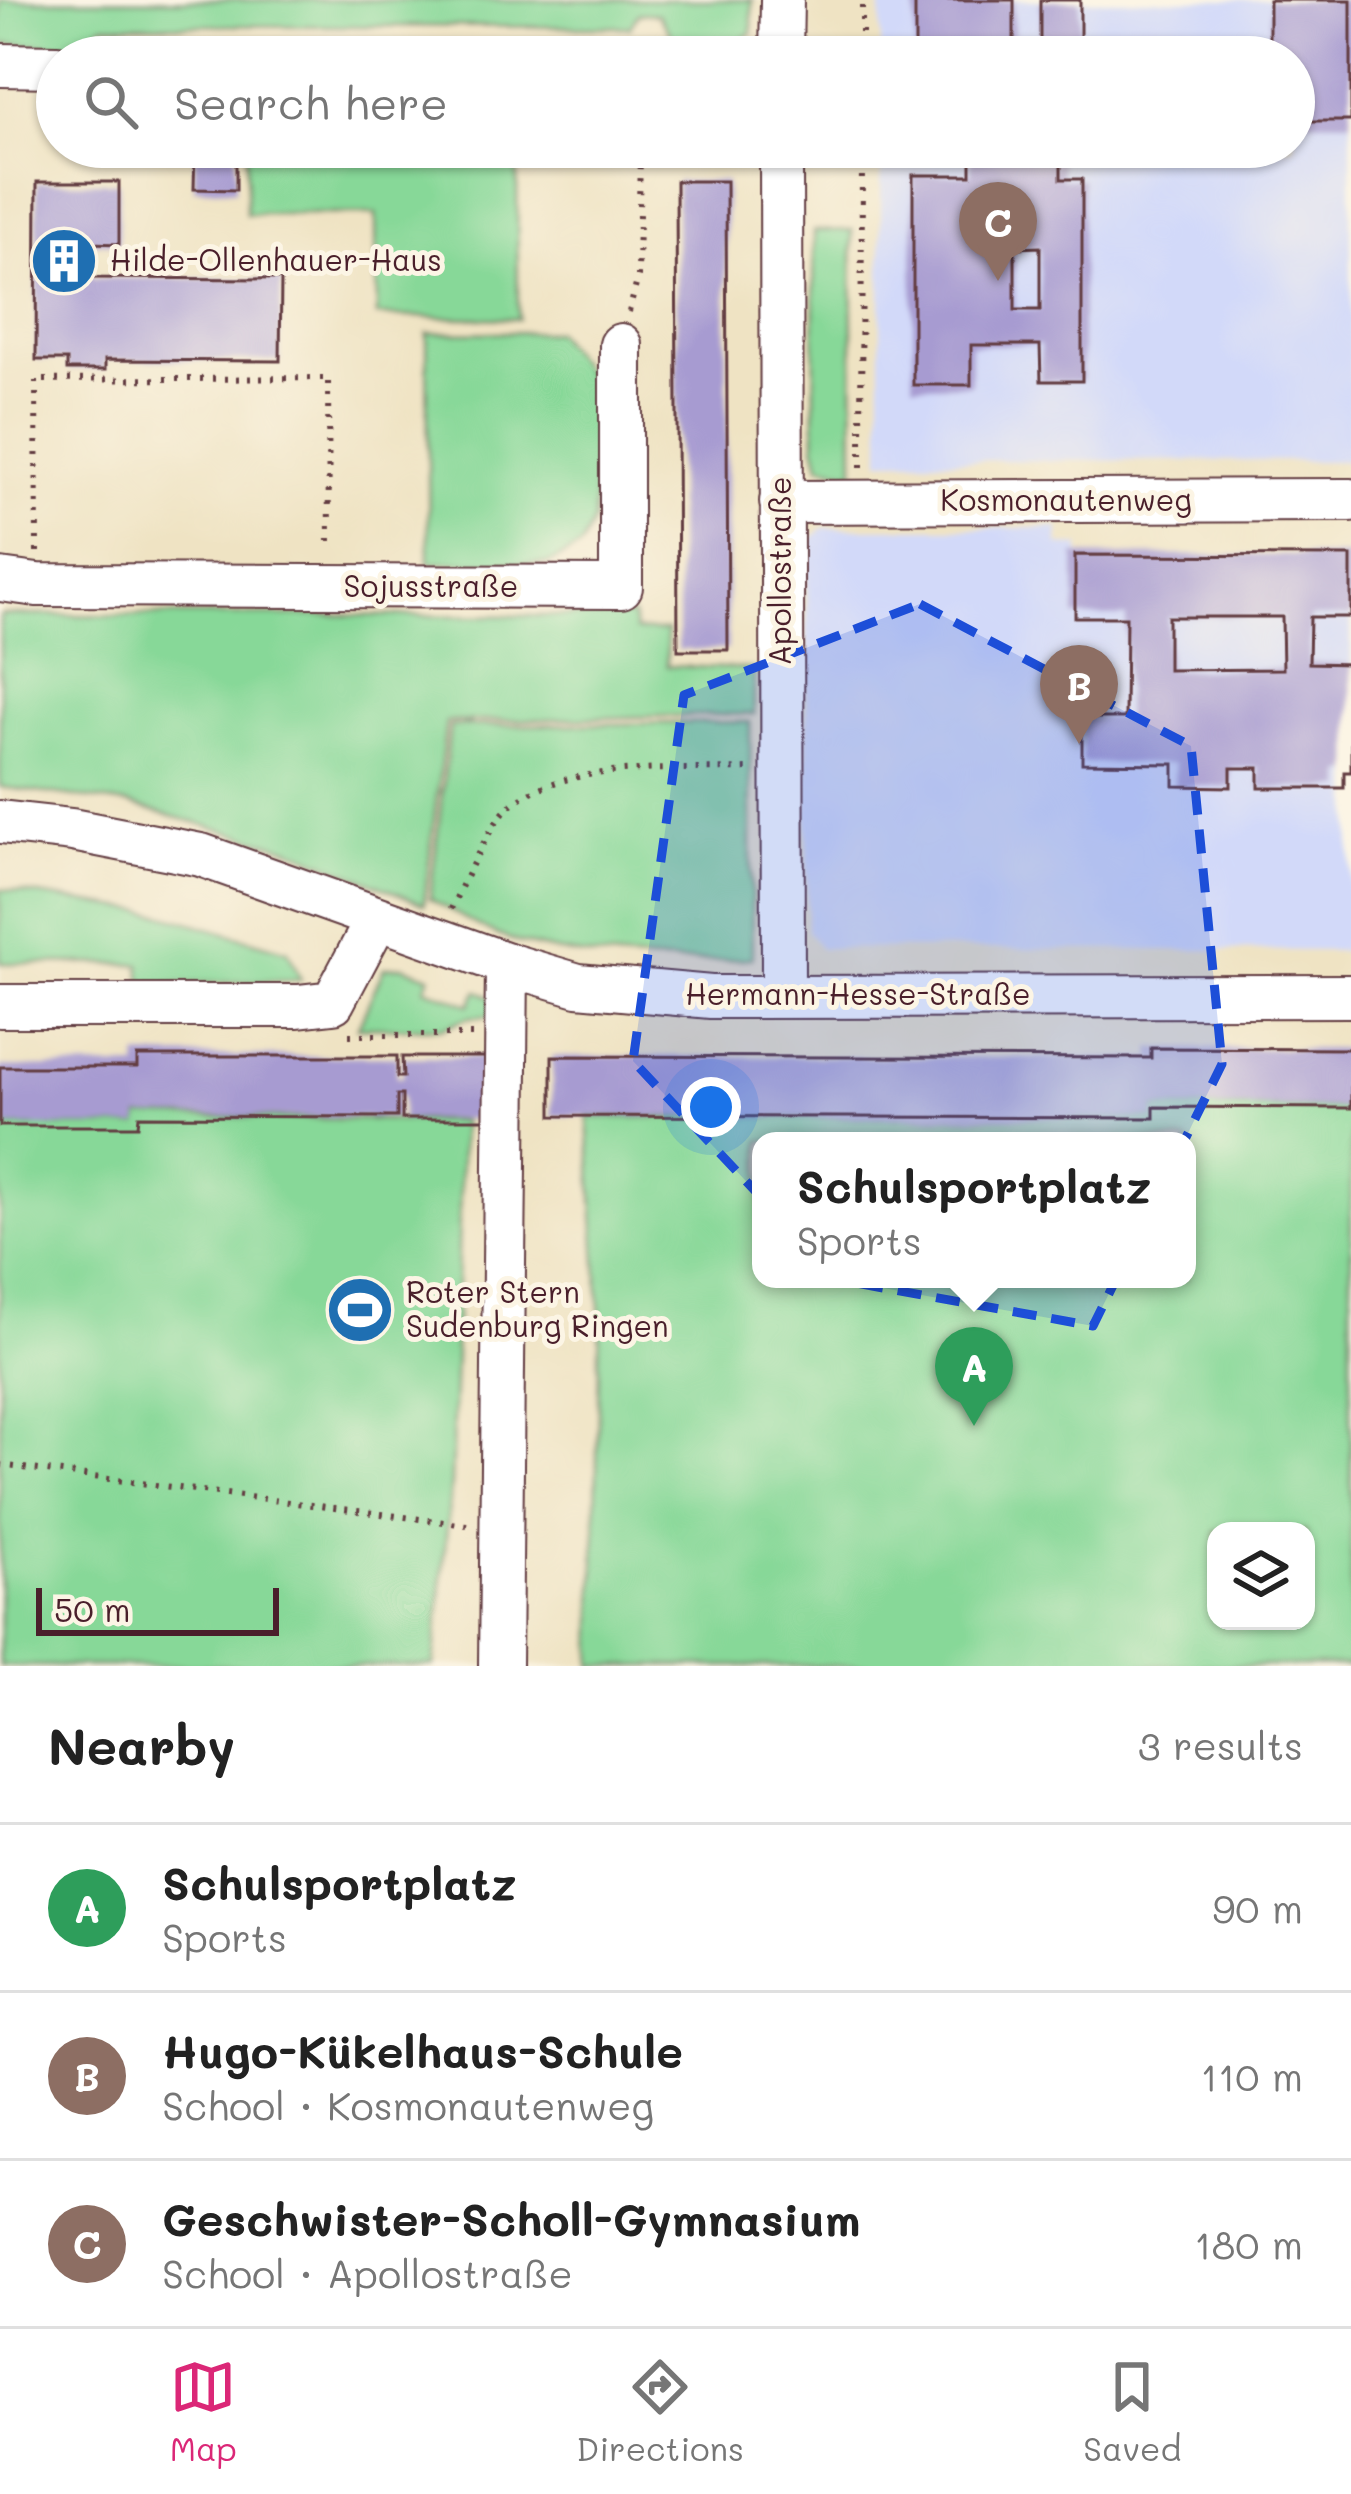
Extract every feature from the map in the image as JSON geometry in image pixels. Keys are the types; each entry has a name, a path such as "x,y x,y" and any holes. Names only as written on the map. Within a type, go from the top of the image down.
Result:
{"street":[{"path":"782,0 782,36"},
{"path":"0,65 36,66"},
{"name":"Apollostraße","path":"781,168 783,995"},
{"name":"Sojusstraße","path":"19,583 621,587 621,345"},
{"name":"Kosmonautenweg","path":"781,502 1351,500"},
{"name":"Hermann-Hesse-Straße","path":"0,822 72,830 201,855 578,986 711,997 1351,996"},
{"path":"0,1006 333,1002 377,919"},
{"path":"500,1666 507,964"}],"path":[{"path":"862,0 862,36"},
{"path":"621,345 638,277 640,168"},
{"path":"861,501 862,168"},
{"path":"19,583 36,380 328,378 329,587"},
{"path":"445,923 504,812 539,787 605,773 758,769"},
{"path":"346,1035 506,1035"},
{"path":"0,1465 504,1528"}],"highlighted area":[{"path":"920,604 1191,746 1222,1064 1093,1326 839,1280 633,1061 684,695"}],"shaded area":[{"path":"881,0 1351,0 1351,461 881,460 881,168 1315,168 1315,36 881,36"},
{"path":"823,528 1059,528 1058,545 1080,546 1080,555 1351,556 1351,951 820,948 807,931 807,544"}],"green space":[{"path":"0,0 752,0 752,33 747,36 672,36 658,14 638,13 630,27 102,25 92,36 36,36 36,45 0,44"},
{"path":"247,168 517,168 518,319 377,316 376,214 246,214"},
{"path":"852,230 854,473 820,465 815,444 814,231"},
{"path":"555,332 596,385 593,521 581,547 548,564 429,563 427,333"},
{"path":"0,615 633,616 635,631 667,631 667,666 754,669 754,714 446,722 424,904 289,848 127,804 0,787"},
{"path":"750,722 752,958 656,961 555,951 495,934 430,899 450,726"},
{"path":"0,889 161,914 288,951 301,980 142,985 140,964 0,963"},
{"path":"402,966 430,976 425,988 469,1005 478,991 500,1001 496,1016 469,1017 443,1028 358,1027 384,968"},
{"path":"1154,1107 1351,1108 1351,1666 593,1666 600,1311 588,1117 1153,1118"},
{"path":"139,1116 462,1121 451,1483 434,1666 0,1666 0,1126 138,1126"}],"building":[{"path":"915,0 1014,0 1014,36 915,36"},
{"path":"1040,0 1080,0 1080,36 1040,36"},
{"path":"1269,0 1351,0 1351,121 1315,121 1315,36 1269,36"},
{"path":"194,168 236,168 236,190 194,189"},
{"path":"971,168 1061,168 1061,179 1082,179 1082,381 1041,381 1040,345 971,345 971,385 913,385 913,175 971,175","holes":["1040,247 1040,310 1015,310 1015,248"]},
{"path":"676,181 726,181 728,650 678,650"},
{"name":"Hilde-Ollenhauer-Haus","path":"37,182 119,182 119,244 92,243 92,278 281,279 280,361 105,360 105,370 67,370 67,360 36,360"},
{"path":"1075,555 1351,556 1351,617 1310,617 1309,663 1351,664 1351,772 1344,772 1344,788 1259,788 1259,768 1231,768 1231,787 1174,786 1174,764 1082,763 1082,718 1125,718 1126,617 1075,617","holes":["1168,617 1282,617 1283,669 1168,670"]},
{"path":"1151,1048 1351,1049 1351,1108 1154,1107 1154,1118 552,1116 552,1056 1151,1058"},
{"path":"137,1056 397,1056 397,1077 403,1077 402,1057 485,1057 485,1119 402,1119 402,1095 397,1095 397,1117 139,1116 138,1126 0,1126 0,1067 137,1067"}],"place":[{"name":"Hilde-Ollenhauer-Haus","path":"64,261"},
{"name":"Geschwister-Scholl-Gymnasium","path":"998,281"},
{"name":"Hugo-Kükelhaus-Schule","path":"1079,744"},
{"name":"Roter Stern Sudenburg Ringen","path":"360,1310"},
{"name":"Schulsportplatz","path":"974,1426"}]}
